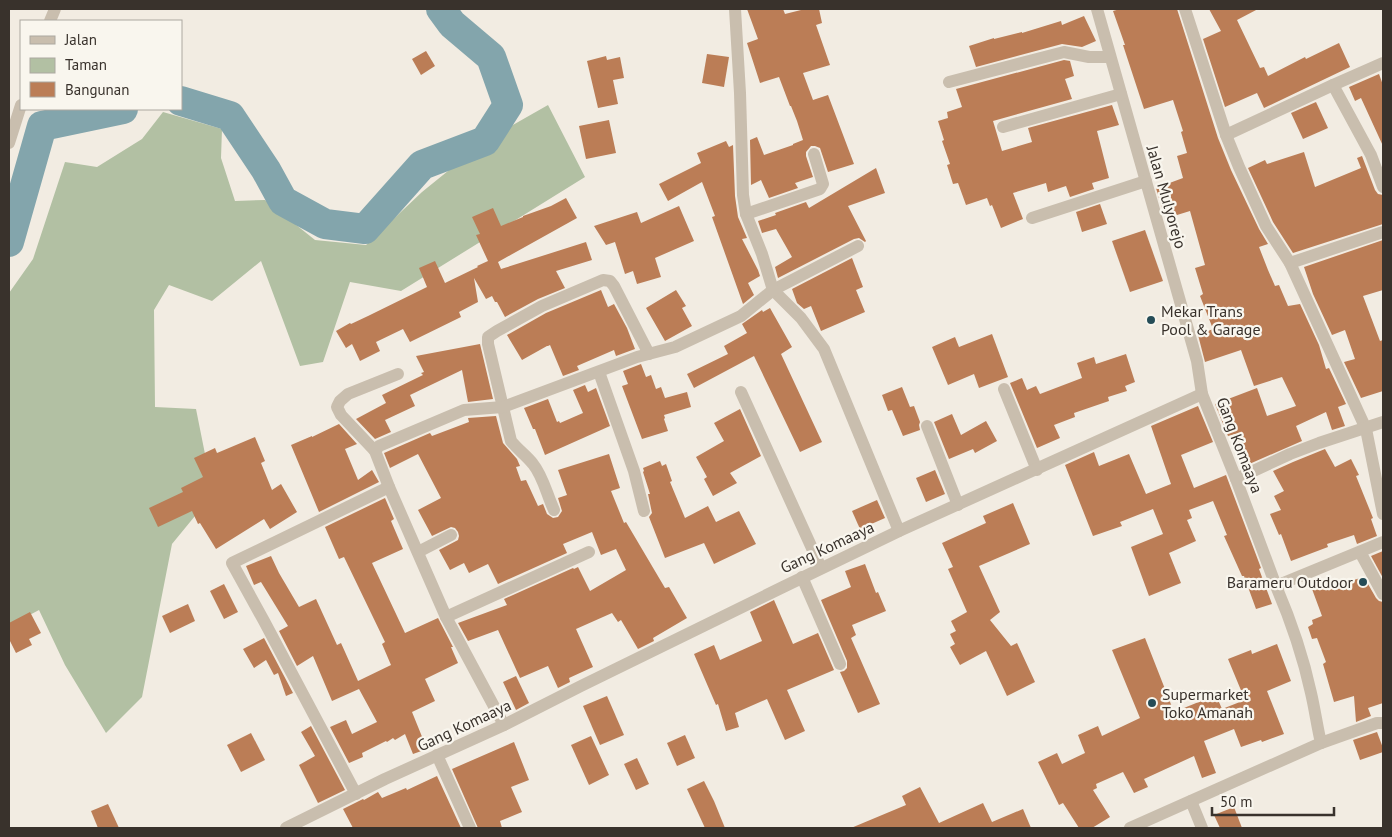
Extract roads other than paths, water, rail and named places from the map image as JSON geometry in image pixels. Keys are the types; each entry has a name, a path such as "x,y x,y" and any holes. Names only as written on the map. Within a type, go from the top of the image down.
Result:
{"street":[{"path":"735,9 743,195 746,214 762,254 773,290 801,318 824,349 899,531"},
{"name":"Jalan Mulyorejo","path":"1097,9 1197,361 1202,394"},
{"path":"1185,9 1226,135 1239,167 1266,226 1290,263 1366,429 1383,514"},
{"path":"949,82 1064,52 1110,57"},
{"path":"1226,135 1333,84 1383,64"},
{"path":"1333,84 1371,156 1383,187"},
{"path":"1003,127 1121,94"},
{"path":"9,143 20,108"},
{"path":"746,214 820,189 823,184 814,154"},
{"path":"1032,218 1146,181"},
{"path":"1290,263 1383,232"},
{"path":"375,451 379,446 464,410 503,406 649,354 675,347 741,316 773,290 858,246"},
{"path":"554,510 537,470 512,441 488,344 488,337 542,306 603,280 610,281 614,286 649,354"},
{"path":"599,372 634,471 644,511"},
{"path":"398,374 348,394 340,401 337,408 341,415 375,451 446,617 504,725"},
{"path":"1004,389 1037,470"},
{"path":"741,392 821,568"},
{"name":"Gang Komaaya","path":"286,828 504,725 899,531 1202,394 1298,645 1311,693 1321,743"},
{"path":"1236,479 1318,443 1383,422"},
{"path":"927,426 958,505"},
{"path":"356,794 232,563 389,487"},
{"path":"418,552 451,535"},
{"path":"1276,586 1383,542"},
{"path":"446,617 589,552"},
{"path":"1360,552 1383,594"},
{"path":"802,577 840,664"},
{"path":"1130,828 1321,743 1377,723 1383,723"},
{"path":"437,755 470,828"},
{"path":"1192,801 1202,828"}],"waterway":[{"path":"182,101 230,116 266,170 283,201 325,224 365,229 422,165 485,141 508,105 491,57 452,24 441,9"},
{"path":"9,242 42,126 118,110"}],"place":[{"name":"Mekar Trans Pool & Garage","path":"1151,320"},
{"name":"Barameru Outdoor","path":"1363,582"},
{"name":"Supermarket Toko Amanah","path":"1152,703"}]}
